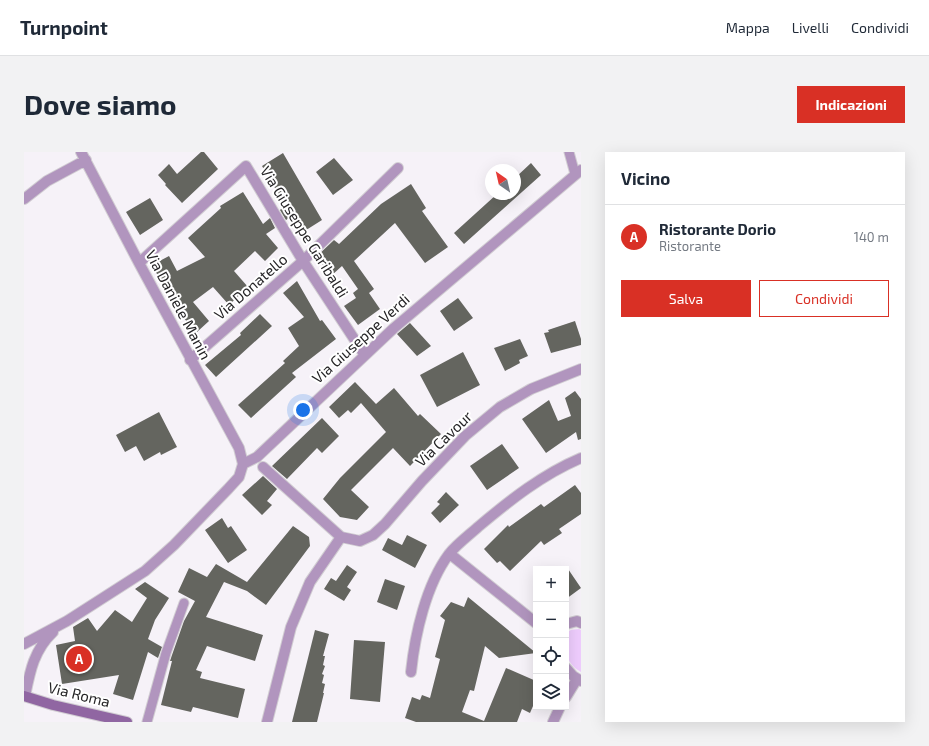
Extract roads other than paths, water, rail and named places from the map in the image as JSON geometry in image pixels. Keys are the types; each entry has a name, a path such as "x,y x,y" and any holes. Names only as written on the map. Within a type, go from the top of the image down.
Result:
{"main road":[{"name":"Via Roma","path":"24,696 53,705 127,722"}],"street":[{"name":"Via Daniele Manin","path":"24,200 47,181 84,156 138,263 239,448 243,464"},
{"name":"Via Giuseppe Garibaldi","path":"138,263 246,166 303,261 364,354"},
{"name":"Via Donatello","path":"190,360 303,261 398,168"},
{"name":"Via Giuseppe Verdi","path":"243,464 256,457 364,354 578,172"},
{"name":"Via Cavour","path":"341,537 360,541 373,536 386,524 422,481 465,436 500,407 531,389 581,369"},
{"path":"411,672 414,643 423,612 436,576 450,554 504,505 536,482 581,458"},
{"path":"24,644 58,627 145,570 174,545 239,478 243,464"},
{"path":"263,467 341,537 310,582 291,627 267,722"},
{"path":"450,554 533,621"},
{"path":"569,623 580,620"},
{"path":"24,696 34,655 40,646 58,627"},
{"path":"569,671 579,680 569,693"},
{"path":"553,722 559,710"}],"lane":[{"path":"569,152 578,172"},
{"path":"147,722 166,653 184,603"}],"place":[{"name":"Ristorante Dorio","path":"79,659"}]}
